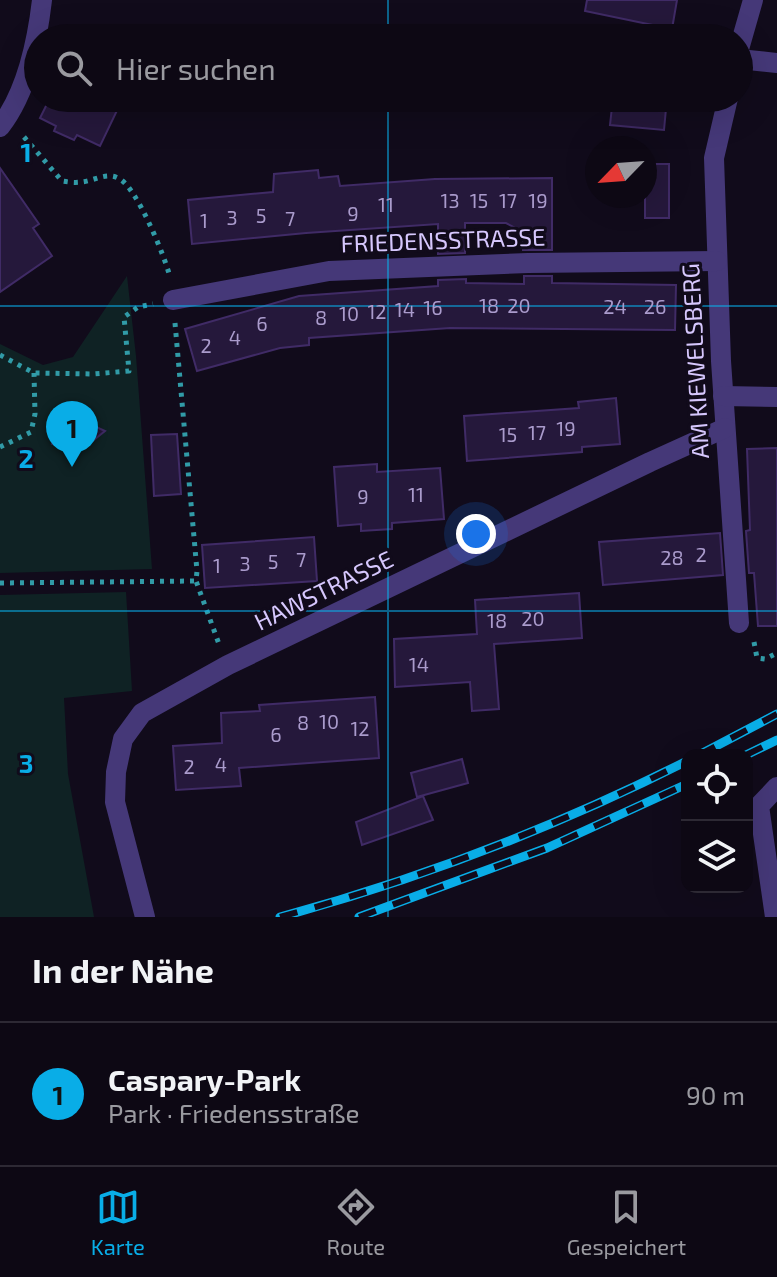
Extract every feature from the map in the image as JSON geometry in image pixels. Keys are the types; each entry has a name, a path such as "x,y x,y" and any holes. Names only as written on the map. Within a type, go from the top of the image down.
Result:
{"street":[{"path":"39,24 42,0"},
{"path":"746,24 753,0"},
{"path":"753,60 777,63"},
{"path":"4,122 24,81"},
{"name":"AM KIEWELSBERG","path":"725,112 714,158 723,396 739,623"},
{"name":"FRIEDENSSTRASSE","path":"173,300 329,271 528,263 717,261"},
{"path":"723,396 777,397"},
{"name":"HAWSTRASSE","path":"145,917 115,802 116,772 123,739 142,713 228,665 725,428"},
{"path":"775,917 759,806 777,787"}],"path":[{"path":"4,122 62,181 80,183 105,176 117,177 128,184 169,272 196,581 220,648"},
{"path":"0,355 34,373 129,371 124,317 138,307 173,300"},
{"path":"0,447 31,432 35,414 34,373"},
{"path":"0,583 196,581"}],"green space":[{"path":"127,276 152,569 0,573 0,344 43,365 73,357"},
{"path":"126,592 132,691 64,698 68,774 94,917 0,917 0,595"}],"building":[{"path":"587,0 677,0 673,24 648,24 585,11"},
{"path":"43,112 116,112 100,146 77,135 74,140 54,131 56,126 40,118"},
{"path":"611,112 666,112 664,130 610,125"},
{"path":"657,164 669,164 669,218 645,218 645,208 657,208"},
{"path":"0,168 39,224 33,228 52,256 0,292"},
{"path":"318,170 319,178 338,176 340,186 435,179 552,178 552,250 523,250 523,232 506,223 465,223 465,253 438,254 438,224 192,244 188,200 273,192 274,174"},
{"path":"524,276 552,276 552,283 676,285 675,330 450,328 309,338 309,345 280,348 197,371 185,329 299,296 438,286 438,280 524,284"},
{"path":"616,398 620,444 582,447 582,452 467,461 464,416 579,408 578,402"},
{"path":"56,416 79,419 105,431 84,448 52,444"},
{"path":"177,434 181,494 154,496 151,435"},
{"path":"777,448 777,626 758,626 754,573 749,573 746,531 750,530 747,449"},
{"path":"377,464 377,472 440,468 444,519 392,523 392,529 361,531 361,524 338,526 334,467"},
{"path":"720,533 723,575 603,585 599,542"},
{"path":"314,537 317,581 205,588 202,545"},
{"path":"579,593 582,638 494,644 499,709 472,711 470,682 395,687 394,639 477,634 475,600"},
{"path":"375,697 379,758 239,768 241,786 176,790 173,746 222,743 221,713 260,711 259,705"},
{"path":"462,759 468,783 417,797 411,773"},
{"path":"423,796 433,820 362,845 356,822"}],"railway":[{"path":"710,749 777,714"},
{"path":"753,752 777,740"},
{"path":"280,917 385,886 488,849 681,764"},
{"path":"359,917 547,848 681,787"}],"place":[{"name":"Caspary-Park","path":"72,467"}]}
